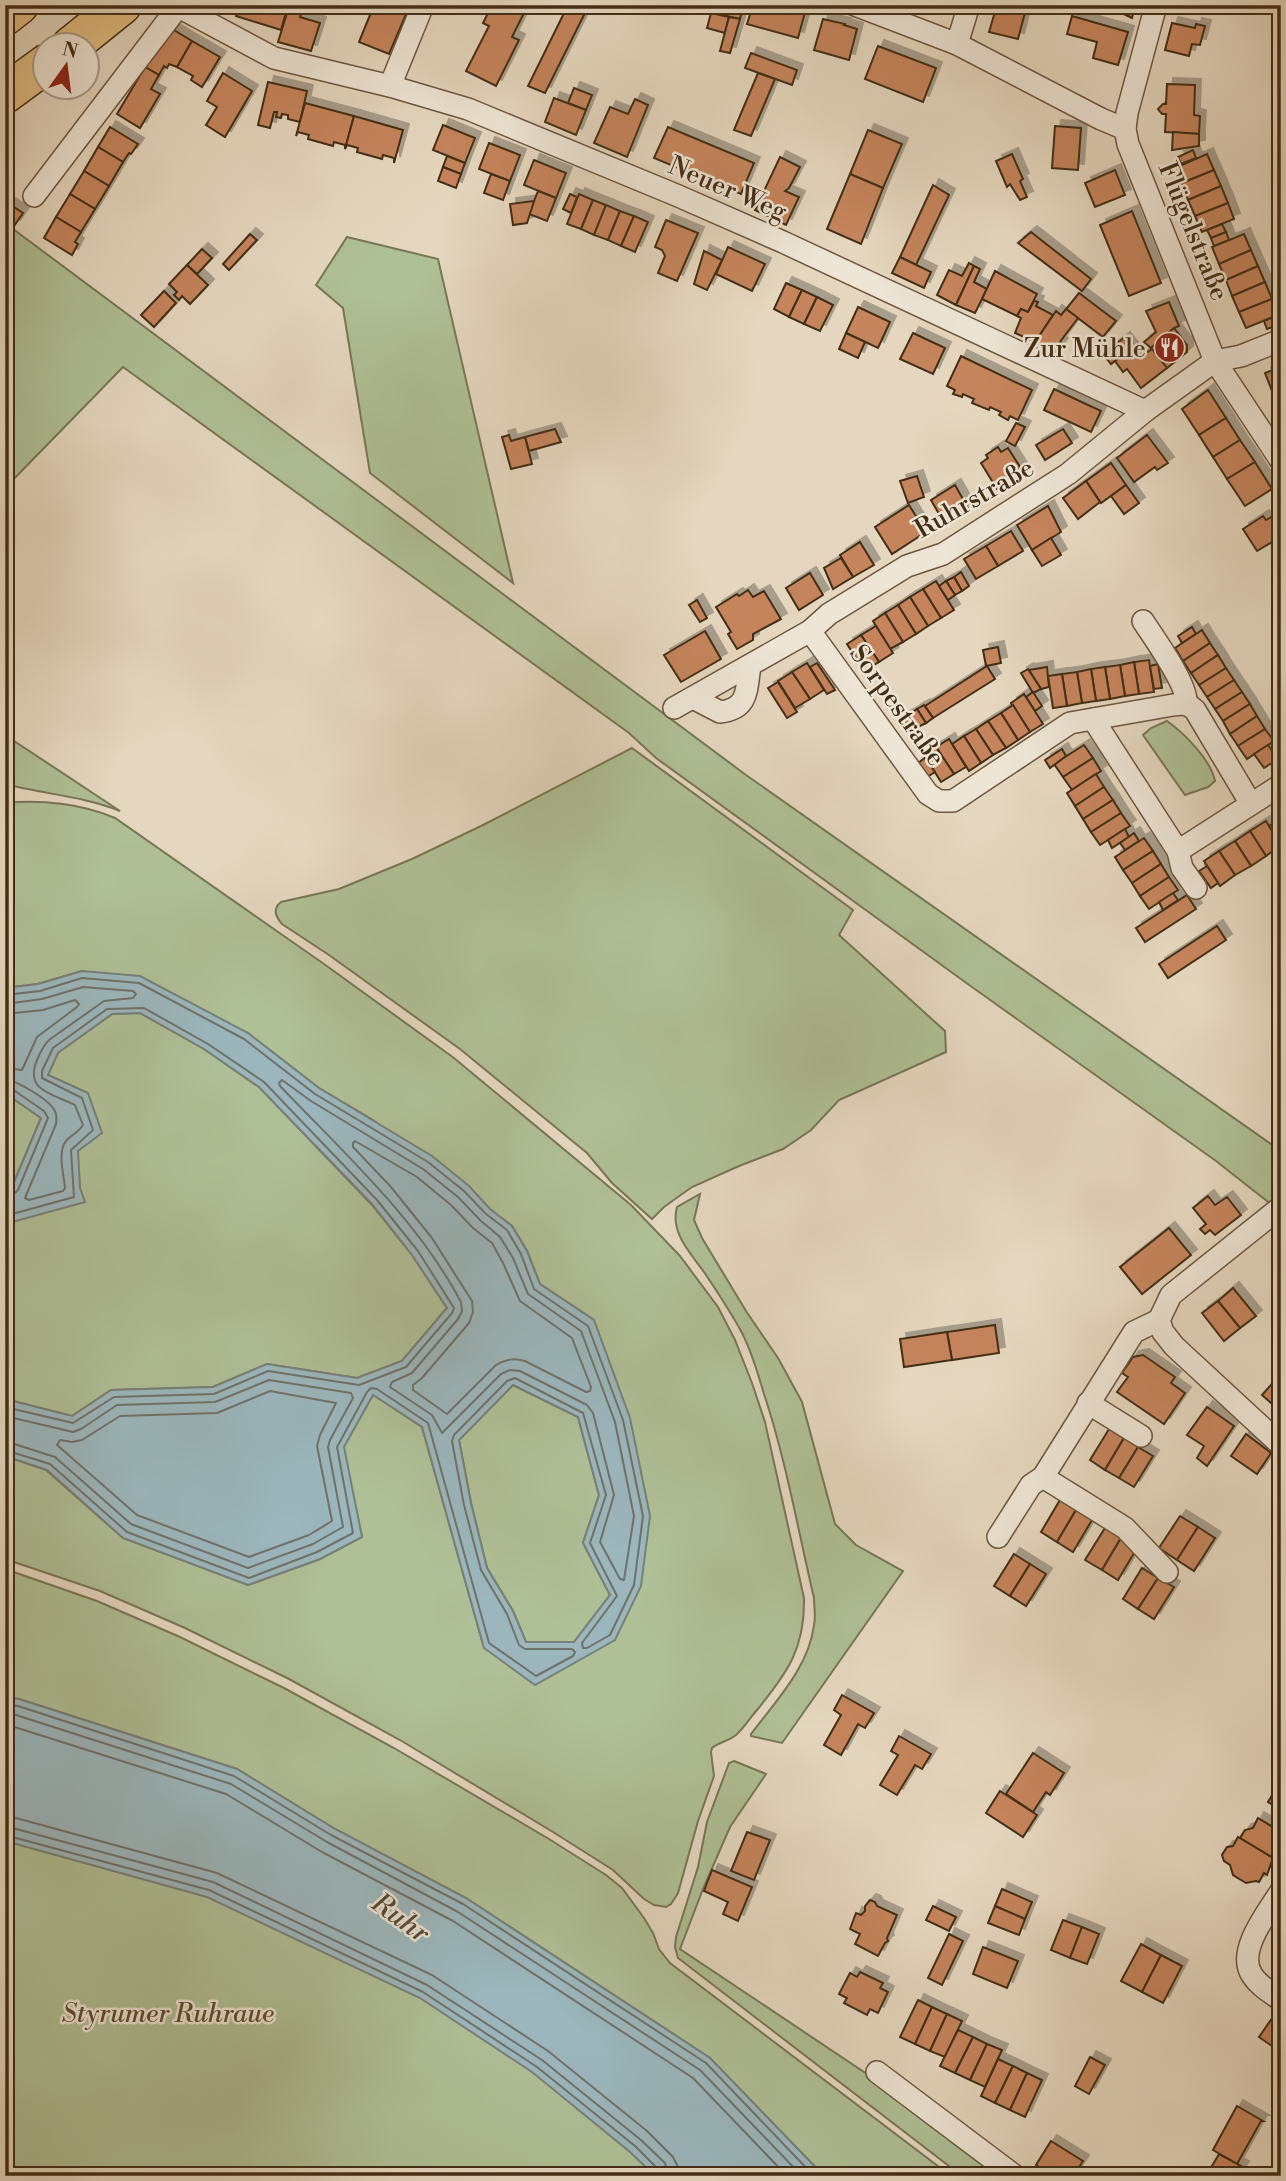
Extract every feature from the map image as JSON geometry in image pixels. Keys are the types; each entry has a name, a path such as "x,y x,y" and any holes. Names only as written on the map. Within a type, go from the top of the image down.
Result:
{"highway":[{"path":"5,16 19,5"},
{"path":"89,32 113,13"},
{"path":"5,94 32,74"}],"street":[{"path":"390,86 423,5"},
{"path":"855,5 957,44 1125,129"},
{"path":"957,44 969,5"},
{"name":"Flügelstraße","path":"1156,5 1127,113 1125,129 1128,144 1215,361 1281,461"},
{"path":"34,196 176,6"},
{"name":"Neuer Weg","path":"176,6 274,58 390,86 468,109 677,195 1145,411"},
{"path":"1215,361 1241,356 1281,340"},
{"name":"Ruhrstraße","path":"750,666 744,698 737,708 720,712 683,703 810,631 829,614 907,566 943,554 1068,474 1145,411 1215,361"},
{"path":"1143,621 1181,683 1187,696 1186,704 1195,710 1251,804"},
{"name":"Sorpestraße","path":"810,631 928,794 939,801 953,801 1070,723 1186,704"},
{"path":"1093,719 1178,852 1182,868 1196,888"},
{"path":"1178,852 1281,785"},
{"path":"998,1537 1031,1485 1043,1477 1134,1332 1159,1320 1171,1295 1281,1207"},
{"path":"1159,1320 1163,1332 1174,1346 1281,1445"},
{"path":"1088,1403 1141,1436"},
{"path":"1043,1477 1125,1528 1167,1572"},
{"path":"1281,1891 1248,1948 1247,1962 1256,1980 1281,2000"},
{"path":"877,2072 1015,2176"}],"green space":[{"path":"5,223 746,775 1281,1151 1281,1212 1216,1161 656,758 629,733 123,367 5,488"},
{"path":"347,237 438,259 513,583 370,473 343,308 316,285"},
{"path":"1167,721 1189,740 1208,764 1215,781 1208,787 1185,795 1143,735"},
{"path":"5,735 120,811 92,802 5,784"},
{"path":"632,748 853,910 839,935 945,1031 946,1052 839,1100 811,1130 783,1149 692,1187 652,1219 612,1183 587,1153 460,1049 282,924 276,913 281,902 339,889 412,859"},
{"path":"5,803 61,804 89,809 115,818 324,964 454,1058 631,1205 680,1256 718,1307 735,1340 765,1422 804,1598 804,1616 798,1645 778,1684 739,1732 712,1748 714,1776 678,1893 671,1904 666,1907 654,1905 613,1870 553,1832 400,1740 289,1679 185,1628 100,1591 5,1559 5,1456 46,1470 123,1538 248,1585 320,1559 362,1537 343,1447 373,1394 422,1427 484,1648 615,1640 594,1320 540,1284 527,1251 512,1226 373,1120 319,1088 248,1033 82,971 38,984 5,988"},
{"path":"140,1013 204,1049 259,1087 372,1205 412,1255 447,1308 402,1361 357,1378 267,1364 213,1387 111,1390 72,1416 5,1399 5,1224 80,1188 77,1151 88,1093 48,1075 57,1053 112,1014"},
{"path":"5,1093 41,1118 12,1187 5,1189"},
{"path":"700,1194 694,1220 702,1238 778,1358 802,1402 835,1524 856,1545 903,1571 782,1743 751,1734 790,1683 805,1655 815,1622 814,1598 779,1444 752,1355 734,1319 685,1245 677,1227 677,1207"},
{"path":"513,1385 578,1417 599,1495 583,1543 610,1595 574,1642 526,1642 513,1611 487,1568 471,1503 459,1440"},
{"path":"5,1569 97,1601 180,1637 284,1688 394,1748 606,1875 622,1888 644,1918 659,1949 670,1963 951,2176 824,2176 710,2058 466,1898 335,1829 237,1769 19,1699 5,1697"},
{"path":"734,1761 766,1774 730,1827 680,1949 873,2078 1002,2176 962,2176 678,1958 676,1937 698,1867 707,1822 729,1763"},
{"name":"Styrumer Ruhraue","path":"5,1794 82,1813 752,2176 5,2176"}],"water":[{"path":"82,971 140,976 248,1033 319,1088 432,1156 512,1226 527,1251 540,1284 594,1320 630,1418 650,1516 641,1586 615,1640 535,1685 484,1648 422,1427 373,1395 344,1447 362,1537 320,1559 248,1585 123,1538 47,1470 5,1456 5,1399 72,1416 111,1390 213,1387 267,1364 357,1378 402,1361 447,1308 412,1255 372,1204 259,1087 204,1049 140,1013 112,1014 58,1053 48,1075 88,1093 102,1133 78,1151 80,1188 85,1202 5,1224 5,1189 12,1187 41,1118 5,1093 5,988 38,984","holes":["513,1385 578,1417 599,1495 583,1543 610,1595 574,1642 526,1642 513,1611 487,1568 459,1440"]},
{"name":"Ruhr","path":"5,1697 19,1699 237,1769 335,1829 466,1898 710,2058 824,2176 655,2176 630,2152 532,2072 420,1998 207,1897 5,1841"}],"building":[{"path":"239,5 288,5 281,30 236,16"},
{"path":"374,5 410,5 389,54 359,42"},
{"path":"492,5 528,5 512,37 519,40 496,86 466,71 489,26 483,23"},
{"path":"568,5 589,5 545,93 528,86"},
{"path":"702,5 742,10 740,19 700,10"},
{"path":"753,5 807,5 798,38 747,24"},
{"path":"997,5 1027,5 1018,39 989,32"},
{"path":"1105,5 1135,5 1132,18"},
{"path":"288,10 320,23 311,51 278,42"},
{"path":"711,13 729,17 725,33 707,28"},
{"path":"1072,16 1128,32 1118,65 1093,58 1097,42 1067,34"},
{"path":"729,17 740,19 730,53 720,51"},
{"path":"823,19 857,29 849,60 814,50"},
{"path":"1172,23 1195,28 1196,24 1205,26 1200,45 1192,44 1189,56 1165,50"},
{"path":"169,27 192,41 177,67 169,64 167,68 164,66 159,75 145,67"},
{"path":"192,41 220,57 202,87 191,80 193,76 177,67"},
{"path":"878,46 936,68 923,102 865,79"},
{"path":"751,53 797,70 792,85 745,68"},
{"path":"145,67 159,75 151,89 160,94 140,128 117,114"},
{"path":"223,73 252,91 225,137 206,125 217,107 207,101"},
{"path":"758,73 775,79 751,136 734,130"},
{"path":"268,82 307,91 300,122 288,119 288,115 276,117 277,112 274,112 270,128 258,125"},
{"path":"1167,84 1195,85 1194,115 1200,116 1199,134 1165,132 1166,114 1162,114 1158,109 1166,104"},
{"path":"574,88 592,95 586,110 568,103"},
{"path":"554,98 586,110 576,135 545,122"},
{"path":"635,99 648,105 627,157 594,143 610,107 628,114"},
{"path":"305,103 354,116 345,149 345,145 334,142 333,146 308,139 309,135 298,132 296,136"},
{"path":"354,116 403,130 394,163 394,158 383,155 382,159 357,152 358,148 347,145 345,149"},
{"path":"443,125 475,138 465,163 433,150"},
{"path":"1055,126 1081,128 1078,170 1052,168"},
{"path":"110,127 138,144 123,162 98,147"},
{"path":"668,127 754,163 741,194 654,158"},
{"path":"868,130 902,144 883,188 850,174"},
{"path":"1173,132 1199,134 1199,146 1172,150"},
{"path":"489,143 520,155 510,181 479,169"},
{"path":"98,147 123,162 109,186 84,171"},
{"path":"1193,150 1196,158 1181,164 1178,157"},
{"path":"1012,154 1023,179 1020,181 1027,197 1020,200 1010,184 1007,187 996,161"},
{"path":"1207,154 1214,170 1182,183 1175,168"},
{"path":"447,156 465,163 461,174 443,167"},
{"path":"780,157 800,167 785,191 799,197 786,225 755,210"},
{"path":"534,160 566,173 556,198 524,185"},
{"path":"443,167 461,174 456,188 438,181"},
{"path":"1115,170 1125,195 1095,207 1085,183"},
{"path":"1214,170 1221,186 1188,200 1182,183"},
{"path":"84,171 109,186 95,209 70,194"},
{"path":"491,174 510,181 503,200 484,193"},
{"path":"850,174 883,188 861,244 827,229"},
{"path":"933,185 949,195 916,265 900,257"},
{"path":"1221,186 1228,203 1195,216 1188,200"},
{"path":"538,191 556,198 547,221 529,214"},
{"path":"70,194 95,209 81,232 56,217"},
{"path":"570,194 577,197 571,213 563,209"},
{"path":"579,194 593,200 581,229 567,224"},
{"path":"593,200 606,205 594,235 581,229"},
{"path":"5,201 23,213 14,226 5,220"},
{"path":"534,201 527,223 513,225 510,204"},
{"path":"1228,203 1234,219 1202,232 1195,216"},
{"path":"606,205 620,211 608,240 594,235"},
{"path":"620,211 634,216 621,246 608,240"},
{"path":"1132,211 1161,283 1129,296 1100,225"},
{"path":"634,216 648,222 635,252 621,246"},
{"path":"56,217 81,232 72,255 44,238"},
{"path":"666,220 698,233 677,281 658,273 665,256 662,250 655,247"},
{"path":"1222,224 1226,232 1211,238 1207,230"},
{"path":"1031,232 1091,279 1082,291 1018,243"},
{"path":"1226,232 1229,240 1214,246 1211,238"},
{"path":"250,234 257,240 229,270 223,264"},
{"path":"1244,234 1251,250 1219,264 1212,247"},
{"path":"728,247 765,264 752,291 716,274"},
{"path":"202,249 212,258 197,274 187,265"},
{"path":"1251,250 1258,266 1226,280 1219,264"},
{"path":"704,251 722,260 707,290 694,284"},
{"path":"900,257 931,272 924,288 892,273"},
{"path":"969,263 974,266 956,305 937,295 949,270 962,276"},
{"path":"187,265 208,285 190,304 182,296 179,300 174,295 177,292 169,284"},
{"path":"974,266 980,269 974,282 987,289 975,313 956,305"},
{"path":"1258,266 1265,282 1232,296 1226,280"},
{"path":"995,271 1037,294 1028,312 1021,309 1017,316 982,299"},
{"path":"1265,282 1272,299 1239,312 1232,296"},
{"path":"786,283 802,290 789,317 774,309"},
{"path":"802,290 817,297 804,324 789,317"},
{"path":"164,291 176,303 154,327 141,315"},
{"path":"1079,293 1116,321 1103,337 1066,309"},
{"path":"817,297 833,305 820,331 804,324"},
{"path":"1272,299 1278,315 1246,328 1239,312"},
{"path":"1034,301 1038,302 1036,306 1053,315 1035,342 1015,333 1021,318 1017,316 1021,309 1028,312"},
{"path":"1169,302 1179,326 1151,348 1144,342 1156,332 1146,311"},
{"path":"858,307 890,322 878,348 846,333"},
{"path":"1066,309 1078,318 1056,352 1035,342 1056,311 1061,315"},
{"path":"1281,314 1281,324 1267,329 1264,321"},
{"name":"Zur Mühle","path":"1174,328 1187,345 1187,352 1167,368 1151,348"},
{"path":"846,333 865,342 858,358 839,349"},
{"path":"913,333 945,348 933,374 900,359"},
{"path":"1124,338 1132,348 1111,364 1103,354"},
{"path":"1132,348 1139,358 1152,349 1167,368 1141,388 1127,369 1123,372 1115,361"},
{"path":"961,356 1032,390 1018,420 1010,416 1008,420 999,415 1001,412 972,403 974,399 963,394 962,397 953,394 955,390 947,386"},
{"path":"1281,367 1281,387 1272,391 1265,373"},
{"path":"1054,389 1101,411 1091,432 1044,410"},
{"path":"1208,390 1226,418 1199,435 1182,409"},
{"path":"1226,418 1240,440 1213,457 1199,435"},
{"path":"1016,423 1025,427 1015,446 1006,441"},
{"path":"555,429 561,442 529,451 525,437"},
{"path":"1063,429 1072,443 1045,460 1036,445"},
{"path":"509,435 511,441 525,437 532,464 511,469 502,437"},
{"path":"1147,435 1168,463 1157,470 1155,467 1134,482 1117,458"},
{"path":"1240,440 1255,462 1227,479 1213,457"},
{"path":"998,447 1001,452 1008,448 1024,473 997,489 981,463 988,458 986,455"},
{"path":"1255,462 1272,489 1245,506 1227,479"},
{"path":"1111,463 1126,485 1101,503 1086,481"},
{"path":"917,476 924,497 908,503 900,481"},
{"path":"1086,481 1100,502 1078,519 1063,498"},
{"path":"955,485 968,508 943,521 931,500"},
{"path":"1126,485 1139,503 1124,514 1111,496"},
{"path":"909,505 926,532 892,554 875,527"},
{"path":"1048,506 1061,532 1032,550 1017,525"},
{"path":"1275,515 1281,523 1281,539 1257,551 1243,529 1263,516 1266,520"},
{"path":"1011,531 1023,551 998,566 986,546"},
{"path":"1051,538 1061,555 1042,566 1032,550"},
{"path":"860,542 874,565 853,577 840,555"},
{"path":"986,546 998,566 976,579 964,559"},
{"path":"841,558 853,577 833,589 824,568"},
{"path":"961,572 969,586 962,591 954,577"},
{"path":"810,573 823,595 799,610 786,588"},
{"path":"954,577 962,591 955,595 946,581"},
{"path":"936,581 954,610 941,618 923,589"},
{"path":"946,581 955,595 948,600 939,586"},
{"path":"923,589 941,618 928,626 910,597"},
{"path":"748,590 753,597 764,591 781,619 753,634 753,640 737,649 728,634 731,632 716,607"},
{"path":"910,597 928,626 916,634 898,605"},
{"path":"697,600 707,618 700,622 689,605"},
{"path":"898,605 916,634 903,642 885,613"},
{"path":"885,613 903,642 890,649 873,621"},
{"path":"876,626 893,653 879,662 861,635"},
{"path":"1192,627 1196,634 1182,643 1178,636"},
{"path":"1202,630 1210,643 1183,661 1175,648"},
{"path":"705,631 721,659 681,682 664,655"},
{"path":"861,635 879,662 864,671 847,644"},
{"path":"1210,643 1218,655 1191,673 1183,661"},
{"path":"998,647 1001,663 986,666 983,650"},
{"path":"1218,655 1226,668 1199,685 1191,673"},
{"path":"1149,660 1154,692 1139,694 1134,662"},
{"path":"1134,662 1139,694 1125,696 1120,665"},
{"path":"807,663 824,690 810,699 792,672"},
{"path":"817,663 835,690 827,694 810,667"},
{"path":"1158,664 1162,688 1154,689 1150,666"},
{"path":"1120,665 1125,696 1110,699 1105,667"},
{"path":"987,666 995,679 933,718 925,706"},
{"path":"1047,667 1049,687 1041,689 1029,670"},
{"path":"1105,667 1110,699 1096,701 1091,669"},
{"path":"1226,668 1234,680 1207,697 1199,685"},
{"path":"1028,669 1041,689 1033,693 1021,673"},
{"path":"1091,669 1096,701 1082,703 1077,672"},
{"path":"792,672 810,699 795,708 778,681"},
{"path":"1077,672 1082,703 1067,706 1062,674"},
{"path":"1062,674 1067,706 1053,708 1048,676"},
{"path":"1234,680 1242,692 1215,709 1207,697"},
{"path":"778,682 797,712 787,718 768,688"},
{"path":"1033,692 1042,706 1035,711 1026,697"},
{"path":"1242,692 1250,704 1223,721 1215,709"},
{"path":"1024,694 1043,724 1030,732 1011,703"},
{"path":"1250,704 1257,716 1230,734 1223,721"},
{"path":"924,705 933,718 926,723 917,709"},
{"path":"1013,705 1030,732 1018,740 1001,713"},
{"path":"917,709 926,723 918,727 910,714"},
{"path":"1001,713 1018,740 1006,748 988,721"},
{"path":"910,714 918,727 911,732 902,718"},
{"path":"1257,716 1265,729 1238,746 1230,734"},
{"path":"988,721 1006,748 993,755 976,729"},
{"path":"976,729 993,755 981,763 964,736"},
{"path":"1265,729 1274,741 1247,759 1238,746"},
{"path":"964,736 981,763 969,771 952,744"},
{"path":"949,739 966,767 954,774 936,747"},
{"path":"1084,745 1093,758 1063,777 1054,764"},
{"path":"1268,745 1278,759 1264,768 1254,754"},
{"path":"936,747 954,774 941,782 924,755"},
{"path":"1062,749 1066,756 1050,768 1045,760"},
{"path":"925,758 935,772 927,777 918,763"},
{"path":"1093,758 1101,771 1072,790 1063,777"},
{"path":"1096,774 1104,787 1075,806 1067,793"},
{"path":"1104,787 1113,800 1083,819 1075,806"},
{"path":"1113,800 1121,813 1091,832 1083,819"},
{"path":"1121,813 1130,826 1100,845 1091,832"},
{"path":"1266,821 1281,845 1266,856 1250,831"},
{"path":"1276,822 1281,828 1281,839 1278,841 1269,826"},
{"path":"1125,829 1129,837 1112,848 1108,840"},
{"path":"1250,831 1266,856 1251,866 1235,841"},
{"path":"1134,833 1139,841 1125,850 1120,843"},
{"path":"1144,838 1153,851 1123,870 1115,857"},
{"path":"1235,841 1251,866 1235,875 1219,851"},
{"path":"1153,851 1161,864 1132,883 1123,870"},
{"path":"1219,851 1235,875 1220,886 1204,861"},
{"path":"1161,864 1169,877 1140,896 1132,883"},
{"path":"1207,866 1218,883 1211,888 1199,871"},
{"path":"1169,877 1178,890 1149,909 1140,896"},
{"path":"1173,893 1178,900 1163,910 1159,902"},
{"path":"1187,895 1196,909 1145,942 1136,928"},
{"path":"1217,926 1226,940 1168,978 1159,964"},
{"path":"1208,1196 1215,1205 1227,1197 1241,1215 1215,1235 1210,1230 1205,1234 1200,1229 1206,1224 1193,1208"},
{"path":"1169,1228 1191,1255 1142,1294 1120,1267"},
{"path":"1233,1288 1256,1316 1240,1328 1218,1301"},
{"path":"1218,1301 1240,1328 1224,1341 1202,1313"},
{"path":"995,1325 999,1353 952,1360 947,1332"},
{"path":"947,1332 952,1360 904,1367 900,1339"},
{"path":"1143,1355 1175,1377 1171,1383 1185,1393 1164,1424 1117,1392 1128,1377 1122,1373 1133,1357"},
{"path":"1279,1376 1281,1377 1281,1412 1262,1395"},
{"path":"1207,1407 1234,1426 1207,1466 1197,1458 1204,1446 1187,1435"},
{"path":"1109,1429 1124,1438 1105,1470 1090,1460"},
{"path":"1246,1434 1271,1453 1257,1474 1231,1456"},
{"path":"1124,1438 1138,1447 1119,1478 1105,1470"},
{"path":"1138,1447 1153,1456 1134,1487 1119,1478"},
{"path":"1060,1500 1076,1510 1057,1542 1041,1532"},
{"path":"1076,1510 1092,1520 1073,1552 1057,1542"},
{"path":"1180,1516 1198,1527 1177,1560 1159,1548"},
{"path":"1198,1527 1215,1538 1194,1571 1177,1560"},
{"path":"1105,1528 1121,1538 1102,1570 1085,1560"},
{"path":"1121,1538 1137,1548 1118,1580 1102,1570"},
{"path":"1014,1554 1030,1564 1010,1596 994,1586"},
{"path":"1030,1564 1046,1574 1026,1606 1010,1596"},
{"path":"1142,1568 1158,1578 1138,1609 1123,1599"},
{"path":"1158,1578 1174,1587 1154,1619 1138,1609"},
{"path":"842,1695 874,1713 865,1728 858,1724 841,1755 824,1745 841,1715 834,1710"},
{"path":"899,1736 931,1754 922,1769 915,1765 897,1795 880,1785 898,1755 891,1751"},
{"path":"1033,1753 1064,1773 1050,1795 1046,1792 1033,1812 1006,1794"},
{"path":"1281,1780 1281,1810 1268,1802"},
{"path":"1000,1791 1037,1815 1023,1837 986,1813"},
{"path":"1258,1818 1281,1832 1281,1845 1273,1858 1240,1838 1245,1830 1253,1828"},
{"path":"747,1832 770,1840 754,1880 731,1871"},
{"path":"1238,1837 1273,1858 1267,1875 1264,1873 1259,1882 1246,1883 1233,1875 1230,1865 1224,1861 1222,1855 1227,1847 1233,1846"},
{"path":"712,1870 752,1887 738,1921 723,1914 728,1902 704,1891"},
{"path":"1002,1889 1032,1902 1025,1919 995,1906"},
{"path":"870,1900 897,1915 888,1941 878,1956 855,1944 860,1934 850,1929 856,1913 861,1915"},
{"path":"933,1906 956,1917 949,1931 926,1920"},
{"path":"995,1906 1025,1919 1019,1935 988,1923"},
{"path":"1063,1920 1082,1927 1070,1958 1051,1950"},
{"path":"1082,1927 1099,1934 1087,1964 1070,1958"},
{"path":"949,1934 963,1941 942,1985 928,1978"},
{"path":"1141,1944 1161,1955 1142,1992 1121,1981"},
{"path":"983,1947 1018,1961 1007,1988 973,1974"},
{"path":"1161,1955 1182,1966 1163,2003 1142,1992"},
{"path":"860,1972 883,1983 880,1988 888,1992 878,2013 870,2009 867,2015 844,2003 847,1998 839,1994 850,1973 857,1977"},
{"path":"918,2000 932,2007 915,2044 900,2037"},
{"path":"932,2007 947,2014 930,2051 915,2044"},
{"path":"947,2014 962,2021 945,2057 930,2051"},
{"path":"1275,2014 1281,2018 1281,2058 1276,2055 1279,2051 1259,2037"},
{"path":"958,2030 973,2037 955,2073 940,2066"},
{"path":"973,2037 987,2044 970,2080 955,2073"},
{"path":"987,2044 1002,2050 985,2087 970,2080"},
{"path":"1090,2057 1105,2065 1089,2094 1075,2086"},
{"path":"998,2059 1013,2066 995,2103 981,2096"},
{"path":"1013,2066 1027,2073 1010,2110 995,2103"},
{"path":"1027,2073 1042,2080 1025,2117 1010,2110"},
{"path":"1237,2106 1263,2121 1237,2164 1213,2150"},
{"path":"1051,2141 1083,2161 1073,2176 1054,2176 1036,2165"},
{"path":"1219,2154 1243,2167 1237,2176 1206,2176"}],"place":[{"name":"Zur Mühle","path":"1169,348"}]}
